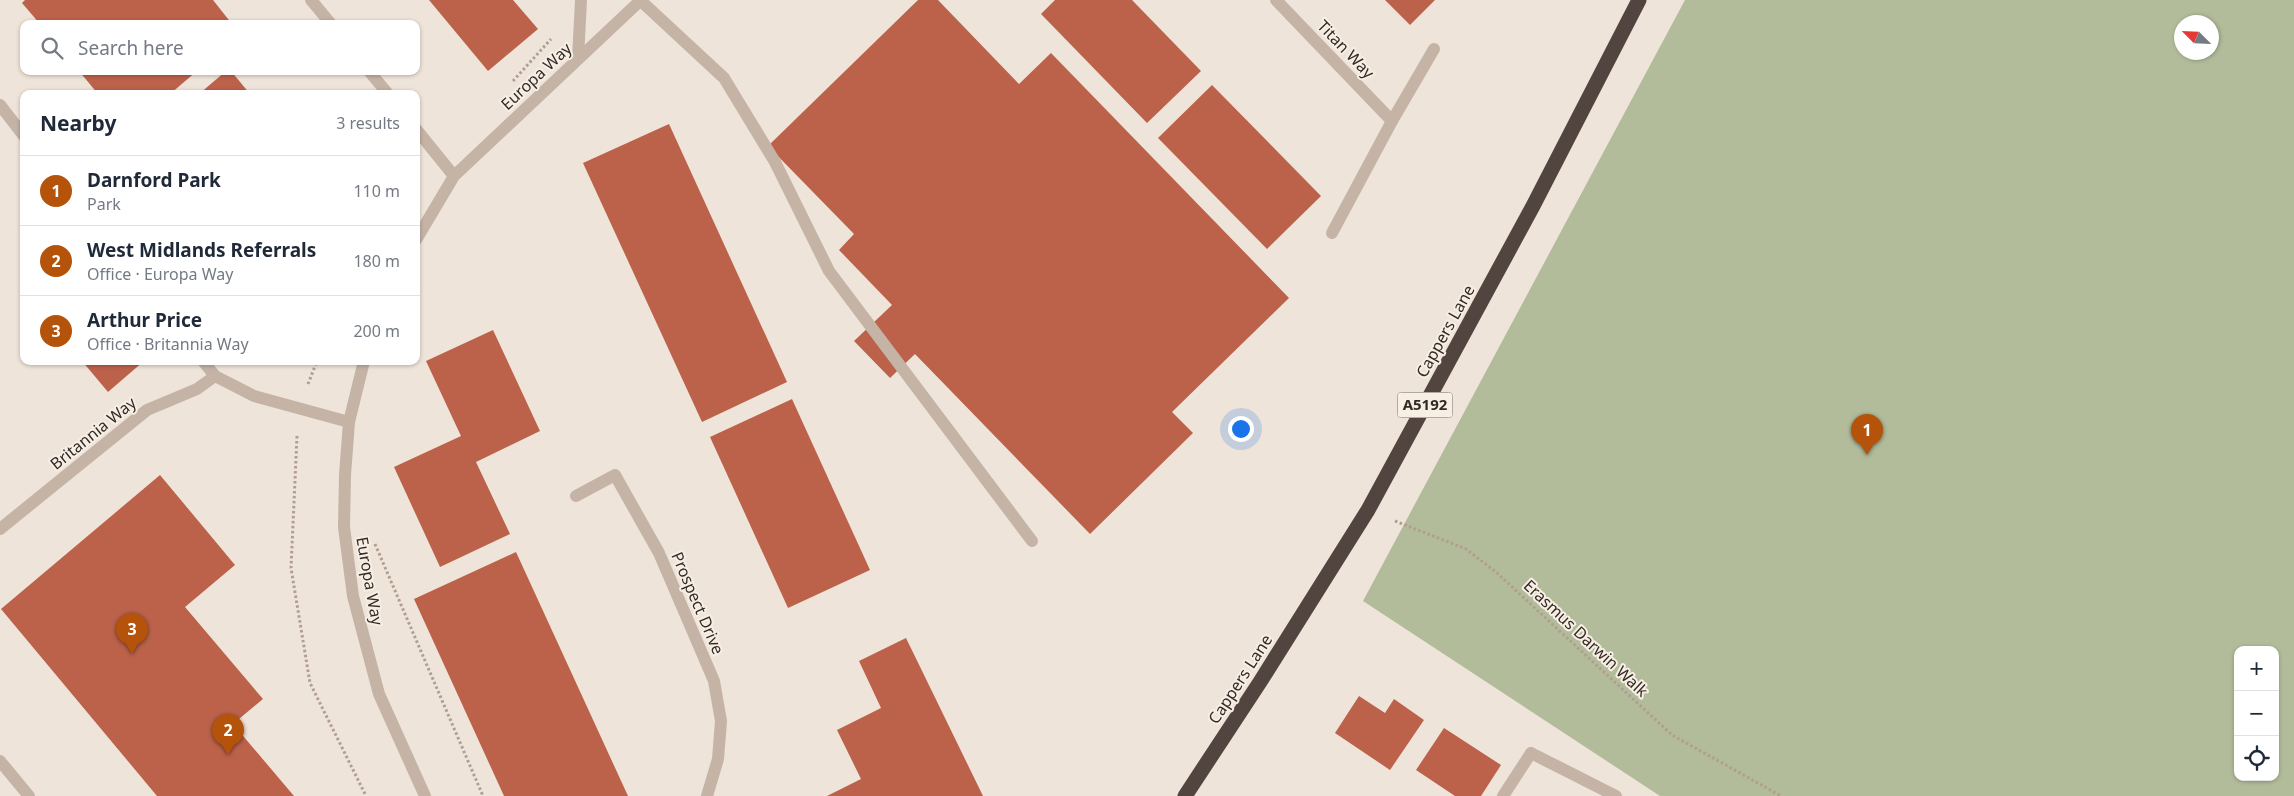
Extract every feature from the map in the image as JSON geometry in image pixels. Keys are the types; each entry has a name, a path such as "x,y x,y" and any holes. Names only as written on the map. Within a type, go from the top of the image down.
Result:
{"highway":[{"name":"Cappers Lane","path":"1184,796 1260,682 1368,510 1533,206 1639,0"}],"street":[{"path":"311,0 328,20"},
{"path":"640,0 724,78 775,162 829,271 1032,541"},
{"name":"Europa Way","path":"420,233 454,176 640,0"},
{"name":"Titan Way","path":"1276,0 1392,121"},
{"path":"578,59 581,4"},
{"path":"1332,233 1392,121 1434,49"},
{"path":"372,75 385,90"},
{"path":"0,105 20,131"},
{"path":"420,134 454,176"},
{"path":"206,365 215,376 254,396 298,410 349,422"},
{"name":"Europa Way","path":"363,365 349,422 344,527 353,596 379,694 424,796"},
{"name":"Britannia Way","path":"0,529 147,410 197,389 215,376"},
{"name":"Prospect Drive","path":"576,496 615,475 659,553 714,681 721,721 718,759 707,796"},
{"path":"1503,796 1531,753 1616,796"},
{"path":"0,761 29,796"}],"path":[{"path":"510,83 581,4"},
{"path":"315,365 298,410 291,568 310,683 366,796"},
{"name":"Erasmus Darwin Walk","path":"1368,510 1466,549 1496,572 1672,735 1781,796"},
{"path":"373,539 483,796"}],"green space":[{"path":"1685,0 2294,0 2294,796 1660,796 1363,601"}],"building":[{"path":"25,0 213,0 229,20 37,20 22,3"},
{"path":"429,0 513,0 538,29 488,71"},
{"path":"918,0 938,0 1019,84 1051,53 1289,298 1172,412 1193,433 1090,534 915,354 890,378 854,341 892,305 839,250 854,234 768,146"},
{"path":"1055,0 1132,0 1201,71 1147,123 1041,14"},
{"path":"1385,0 1435,0 1410,25"},
{"path":"82,75 192,75 175,90 95,90"},
{"path":"221,75 234,75 247,90 204,90"},
{"path":"1212,85 1321,196 1267,249 1158,138"},
{"path":"669,124 787,382 702,422 583,163"},
{"path":"493,330 540,431 476,462 510,534 440,567 394,467 461,436 426,361"},
{"path":"85,365 139,365 108,392"},
{"path":"792,399 870,570 788,608 710,437"},
{"path":"160,475 235,565 185,607 263,699 233,724 294,796 157,796 1,609"},
{"path":"516,552 628,796 504,796 414,599"},
{"path":"906,638 983,796 827,796 861,779 837,730 881,708 859,661"},
{"path":"1359,696 1385,713 1394,699 1424,720 1390,770 1335,733"},
{"path":"1444,728 1501,765 1481,796 1455,796 1416,770"}],"place":[{"name":"Darnford Park","path":"1867,455"},
{"name":"Arthur Price","path":"132,654"},
{"name":"West Midlands Referrals","path":"228,755"}]}
